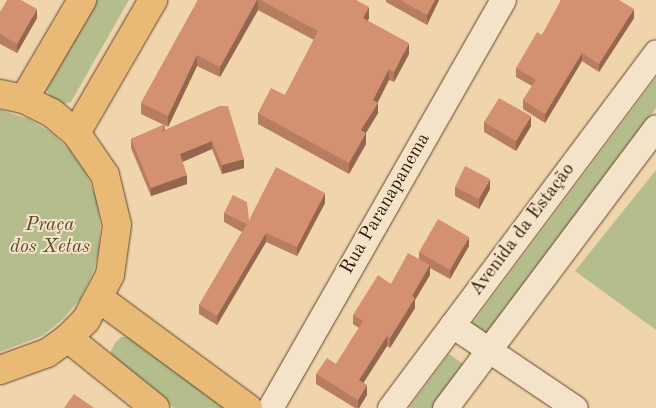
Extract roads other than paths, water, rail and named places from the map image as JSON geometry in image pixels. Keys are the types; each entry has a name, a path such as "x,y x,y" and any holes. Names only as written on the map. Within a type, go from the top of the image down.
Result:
{"main road":[{"path":"0,370 25,364 68,338 100,298 116,250 117,224 105,175 76,133 52,113 12,97 82,0"},
{"path":"76,133 153,0"},
{"path":"100,298 248,408"},
{"path":"68,338 155,408"}],"street":[{"name":"Rua Paranapanema","path":"270,408 502,0"},
{"name":"Avenida da Estação","path":"390,408 656,52"},
{"path":"445,408 656,127"},
{"path":"452,325 575,408"}],"park label":[{"name":"Praça dos Xetas","path":"50,237"}]}
